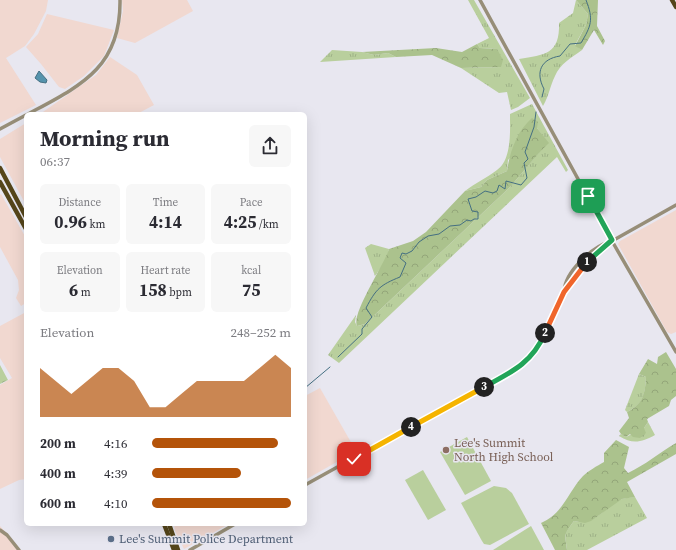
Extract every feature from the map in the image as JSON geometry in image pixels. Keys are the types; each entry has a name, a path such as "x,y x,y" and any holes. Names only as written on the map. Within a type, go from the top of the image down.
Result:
{"main road":[{"path":"672,0 676,7"},
{"path":"0,168 24,213"},
{"path":"0,182 24,225"},
{"path":"165,526 174,550"},
{"path":"170,526 178,550"}],"street":[{"path":"31,112 84,82 100,65 109,52 114,40 120,20 120,0"},
{"path":"480,0 612,240 676,352"},
{"path":"0,130 24,116"},
{"path":"307,484 523,364 540,344 564,292 584,266 612,240 676,205"},
{"path":"190,550 232,526"},
{"path":"0,530 7,535 19,550"}],"shaded area":[{"path":"0,0 48,0 46,11 34,34 25,46 6,58 36,105 0,123"},
{"path":"122,0 187,0 193,11 135,43 117,38 123,11"},
{"path":"47,14 114,30 104,56 84,76 65,89 59,87 26,47 38,34"},
{"path":"110,57 137,75 154,105 141,112 43,112 96,75"},
{"path":"24,124 24,201 0,157 0,139"},
{"path":"1,194 24,234 24,304 21,306 16,298 19,290 18,280 0,247"},
{"path":"676,210 676,332 671,334 667,332 618,244 620,241"},
{"path":"24,313 24,479 19,480 0,489 0,385 12,378 0,358 0,326"},
{"path":"320,388 356,451 307,479 307,395"},
{"path":"0,526 15,543 18,550 0,550"},
{"path":"174,526 225,526 184,549 175,531"}],"green space":[{"path":"468,0 474,0 530,98 518,107 511,110 507,92 499,93 461,68 501,67 497,49 480,48 477,44 489,38"},
{"path":"576,0 588,14 586,25 575,45 582,50 566,62 557,72 543,106 519,59 543,54 554,47 559,33 559,23 573,13"},
{"path":"576,0 598,0 597,26 605,41 603,45 594,30 582,50 575,46 586,25 588,14"},
{"path":"477,44 480,48 497,49 503,60 501,67 461,68 432,55 396,57 388,53 374,55 362,52 436,48 462,52"},
{"path":"332,50 362,52 374,55 388,53 396,57 320,62"},
{"path":"532,104 568,170 566,172 557,157 339,363 328,355 356,315 355,322 357,326 365,324 509,188 548,143 537,128 508,160 507,171 487,180 481,187 465,191 493,173 502,165 508,152 510,114"},
{"path":"532,118 538,122 537,128 549,143 509,188 365,324 357,326 356,320 363,301 389,249 413,241 426,232 465,191 481,187 487,180 507,171 510,156 518,135"},
{"path":"371,244 389,249 386,260 375,276 365,248"},
{"path":"666,352 676,369 676,396 671,400 669,406 647,419 648,422 644,428 646,433 640,438 633,437 630,434 626,437 619,431 629,418 627,412 637,406 645,389 646,377 639,374 648,359 657,364 658,357"},
{"path":"0,365 8,380 0,384"},
{"path":"639,374 646,377 644,394 637,406 627,412 625,410"},
{"path":"648,422 655,435 637,442 629,441 619,436 621,434 626,437 644,428"},
{"path":"467,437 491,481 465,495 440,452"},
{"path":"616,440 629,447 624,468 628,473 676,443 676,454 627,482 635,497 622,499 591,521 585,523 574,521 568,529 566,535 567,550 555,550 541,523 555,514 583,476 604,462 604,453"},
{"path":"423,470 446,510 428,520 405,480"},
{"path":"494,486 506,488 512,493 529,524 490,545 484,544 461,503"},
{"path":"635,497 647,518 587,550 567,550 566,534 574,521 582,522 595,518 615,502 622,499"},
{"path":"531,526 544,550 493,550"}],"water":[{"path":"39,71 47,80 46,83 40,82 35,78"}],"waterway":[{"path":"542,97 544,89 541,83 540,72 544,63 560,56 570,44 581,43 587,32 591,18 586,0"},
{"path":"338,357 362,334 362,329 372,317 366,308 379,288 400,277 406,263 400,258 402,253 406,254 412,251 419,242 428,236 439,234 450,226 460,225 467,220 471,221 478,219 478,212 472,211 468,199 476,197 485,191 493,193 497,191 499,185 505,189 506,181 521,185 527,178 524,163 528,159 525,152 534,127 536,112"},
{"path":"307,386 330,367"}],"place":[{"name":"Lee's Summit North High School","path":"446,450"},
{"name":"Lee's Summit Police Department","path":"111,539"}],"route":[{"path":"354,459 512,371 531,357 540,344 564,292 578,272 591,258 612,240 588,196"}]}
